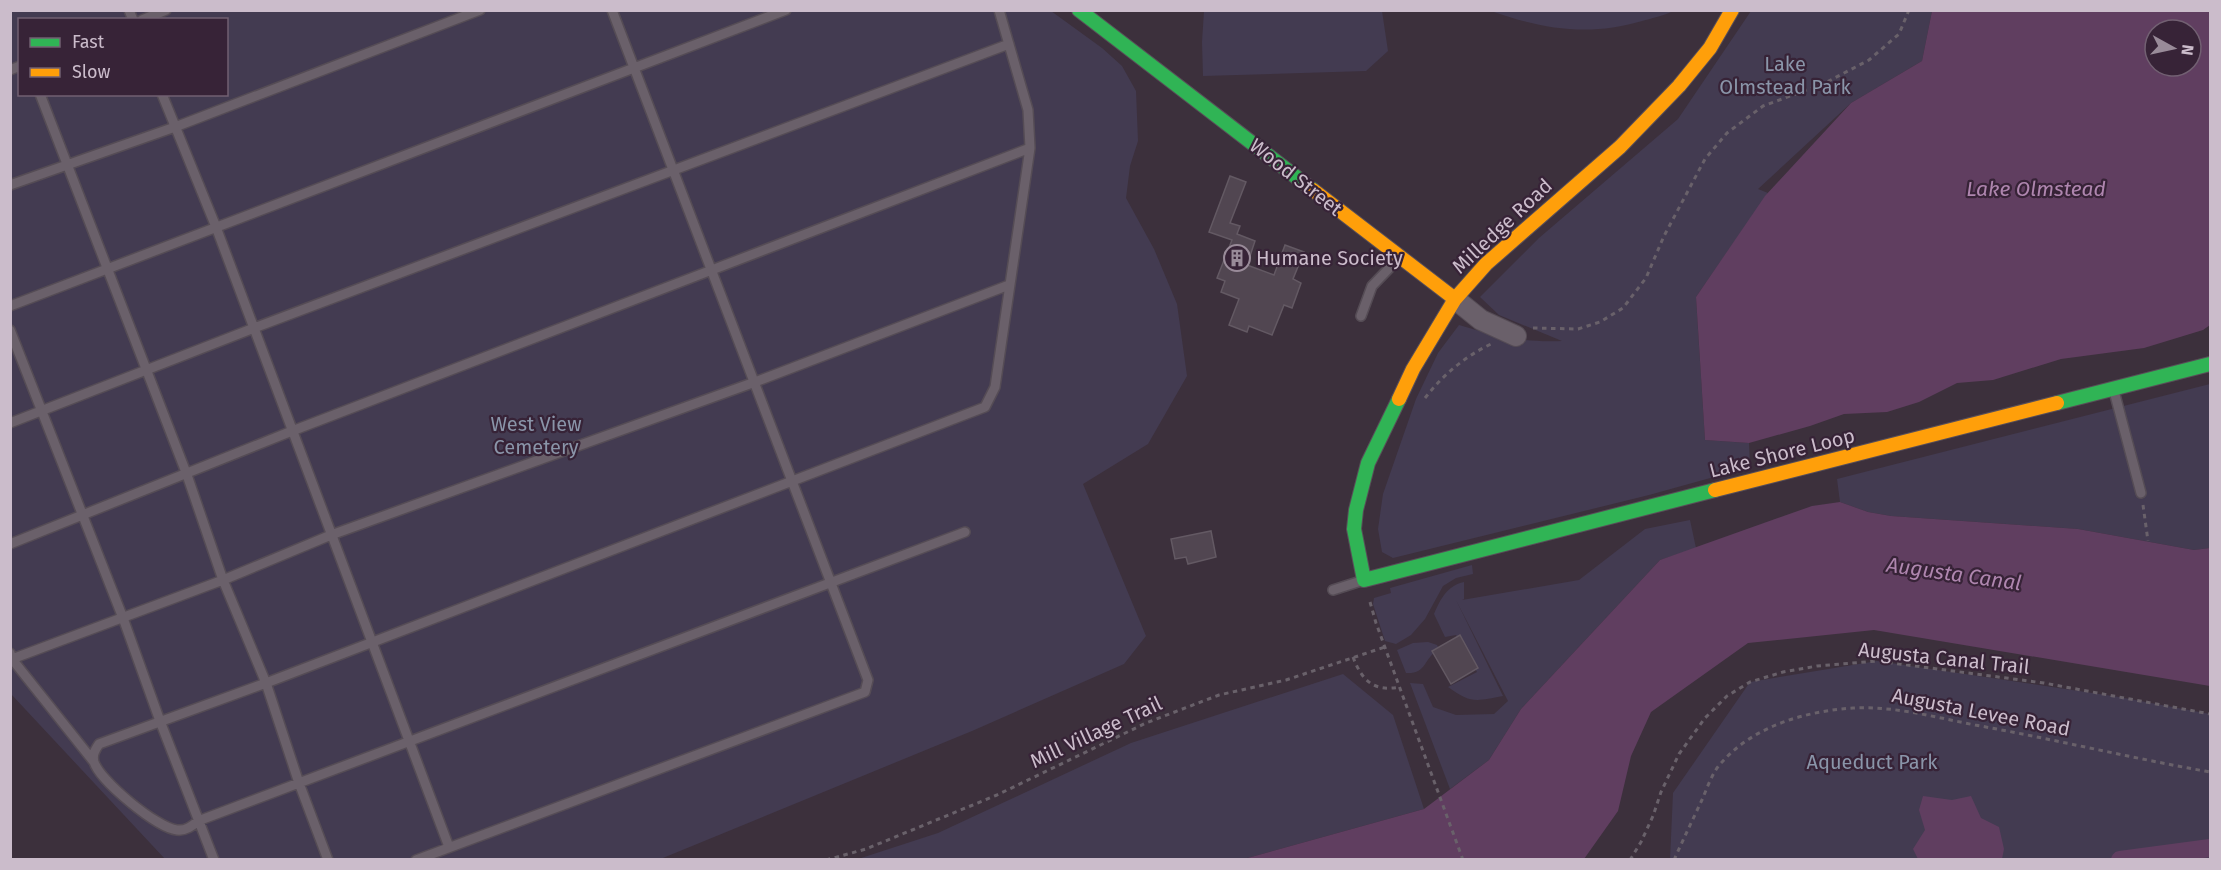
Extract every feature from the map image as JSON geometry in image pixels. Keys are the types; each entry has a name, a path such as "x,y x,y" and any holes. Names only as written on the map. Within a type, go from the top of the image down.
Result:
{"street":[{"name":"Wood Street","path":"1079,10 1481,320 1524,332"},
{"name":"Milledge Road","path":"1364,580 1354,529 1356,510 1368,463 1413,369 1455,299 1486,264 1620,147 1672,93 1710,48 1732,10"},
{"name":"Lake Shore Loop","path":"1364,580 2211,364"}],"lane":[{"path":"147,18 166,10"},
{"path":"10,185 175,127 480,10"},
{"path":"416,860 865,692 868,680 612,10"},
{"path":"10,306 786,10"},
{"path":"94,762 94,752 99,744 266,683 792,479 985,407 995,387 1030,148 1028,110 999,10"},
{"path":"10,423 254,328 1009,44"},
{"path":"41,96 187,475 223,580 266,683 299,783 328,860"},
{"path":"163,96 216,227 449,847"},
{"path":"10,544 292,431 1030,148"},
{"path":"1361,316 1372,286 1400,257"},
{"path":"965,532 198,821 186,830 176,830 142,811 107,780 11,656 123,618 332,535 755,382 1009,285"},
{"path":"10,330 123,618 214,860"},
{"path":"2114,389 2141,493"},
{"path":"1333,590 1364,580"}],"path":[{"path":"1420,404 1439,379 1489,345 1524,332 1578,329 1600,322 1623,308 1646,278 1664,236 1705,159 1727,133 1763,106 1823,84 1869,60 1899,34 1910,10"},
{"path":"2141,493 2148,542"},
{"path":"1368,595 1463,860"},
{"name":"Mill Village Trail","path":"826,860 866,849 975,804 1146,723 1219,695 1286,680 1385,647"},
{"path":"1353,657 1361,674 1374,686 1388,690 1400,687"},
{"name":"Augusta Canal Trail","path":"1630,860 1641,842 1679,754 1705,718 1727,696 1750,682 1783,672 1817,666 1877,661 2044,683 2211,714"},
{"name":"Augusta Levee Road","path":"1674,860 1720,763 1739,746 1771,726 1807,715 1852,708 1917,712 2136,759 2211,772"}],"green space":[{"name":"West View Cemetery","path":"11,11 1051,11 1102,48 1122,66 1136,91 1138,141 1130,166 1126,198 1154,249 1177,304 1187,376 1148,444 1083,484 1146,636 1124,664 972,731 658,860 165,859 11,694"},
{"path":"1204,11 1382,11 1388,51 1366,71 1203,76"},
{"path":"1491,11 1673,11 1622,26 1584,30 1547,26"},
{"name":"Lake Olmstead Park","path":"1751,11 1932,11 1922,61 1851,103 1758,189 1768,193 1696,297 1705,440 1749,443 1750,467 1649,495 1393,558 1382,552 1378,529 1383,494 1416,399 1438,353 1459,325 1510,338 1562,341 1499,315 1480,297 1539,238 1678,119"},
{"path":"2210,384 2210,548 2194,550 2078,529 1891,516 1868,512 1840,502 1837,479"},
{"path":"1690,520 1696,548 1660,560 1521,709 1489,760 1450,789 1410,683 1423,684 1433,707 1456,715 1494,714 1508,701 1456,600 1503,696 1474,700 1448,687 1477,672 1456,635 1445,637 1434,614 1445,594 1453,586 1464,582 1464,599 1462,600 1579,580 1645,529"},
{"path":"1472,565 1473,574 1456,578 1443,586 1425,619 1411,635 1396,644 1385,641 1373,604 1374,598 1391,593 1390,588"},
{"path":"1428,642 1437,645 1439,649 1418,671 1406,673 1397,650 1413,643"},
{"name":"Aqueduct Park","path":"1877,661 2119,697 2210,714 2210,859 1670,860 1673,793 1750,682"},
{"path":"1343,674 1393,715 1424,809 1244,859 855,860 938,833 1131,743"}],"water":[{"name":"Lake Olmstead","path":"1932,11 2210,11 2210,325 2203,330 2144,348 2061,359 1993,380 1957,383 1919,402 1887,412 1844,414 1749,443 1705,440 1696,297 1765,196 1851,103 1922,61"},
{"name":"Augusta Canal","path":"1840,502 1868,512 1891,516 2078,529 2194,550 2210,548 2210,686 1874,630 1748,643 1651,712 1631,756 1618,811 1584,859 1244,859 1424,809 1489,760 1521,709 1660,560 1812,506"},
{"path":"1923,796 1952,800 1971,796 1981,818 1999,827 2004,849 2002,859 1918,859 1913,849 1925,830 1919,810"}],"building":[{"name":"Humane Society","path":"1230,176 1246,182 1230,223 1240,226 1237,234 1255,241 1247,265 1274,275 1285,245 1304,252 1293,279 1301,283 1292,308 1284,305 1272,335 1249,326 1247,332 1229,325 1239,299 1221,292 1225,281 1217,278 1232,240 1209,232"},
{"path":"1211,531 1216,557 1188,564 1186,557 1175,559 1171,539"},
{"path":"1460,635 1478,668 1451,684 1432,651"}],"waterway":[{"path":"2120,860 2210,848"}],"traffic: fast":[{"path":"1079,10 1313,190"},
{"path":"2057,403 2210,364"},
{"path":"1399,399 1368,463 1356,510 1354,529 1364,580 1715,490"}],"traffic: slow":[{"path":"1399,399 1413,369 1455,299 1486,264 1620,147 1679,86 1710,48 1732,10"},
{"path":"1313,190 1455,299"},
{"path":"1715,490 2057,403"}],"place":[{"name":"Humane Society","path":"1237,258"}]}
